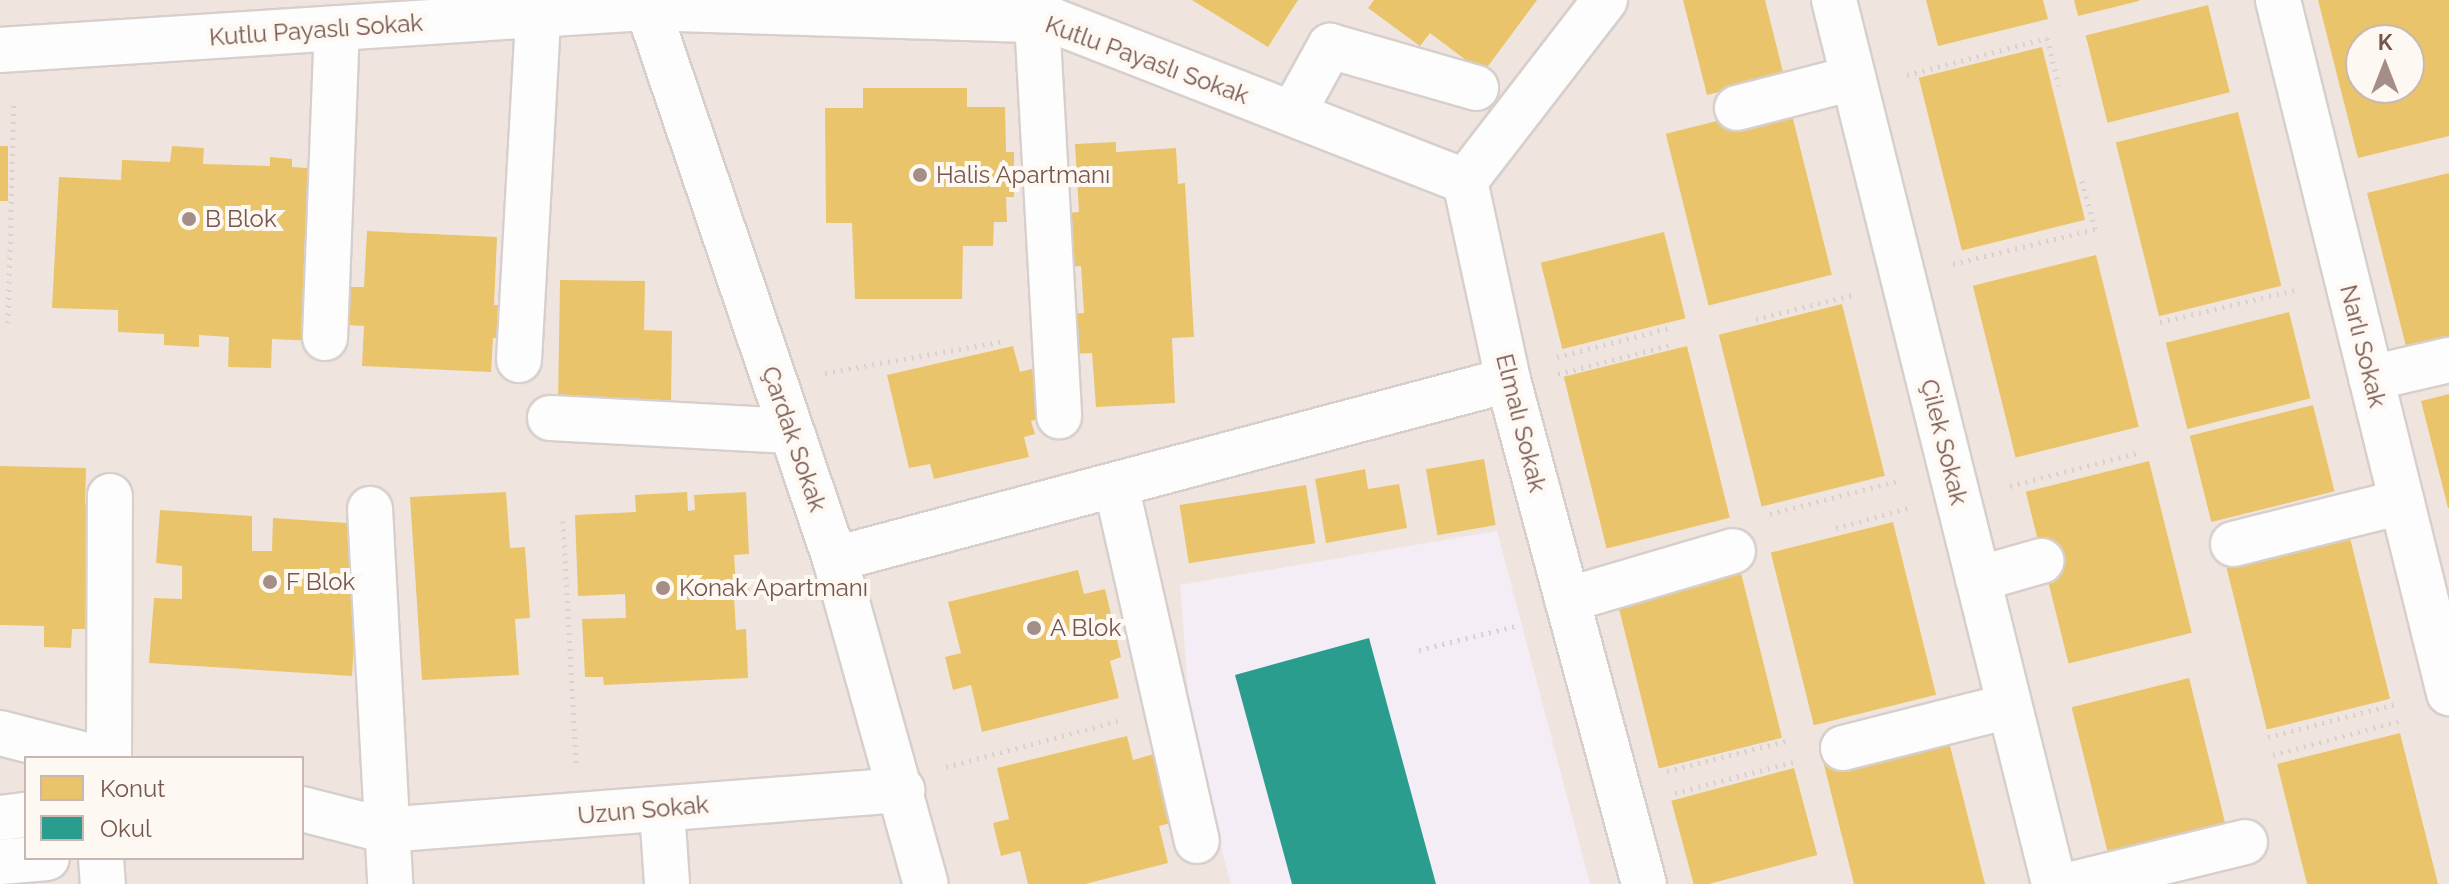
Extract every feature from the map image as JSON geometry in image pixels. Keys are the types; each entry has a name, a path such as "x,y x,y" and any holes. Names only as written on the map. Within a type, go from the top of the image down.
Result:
{"street":[{"path":"1465,181 1605,0"},
{"name":"Çilek Sokak","path":"1834,0 2054,884"},
{"name":"Narlı Sokak","path":"2278,0 2449,691"},
{"name":"Kutlu Payaslı Sokak","path":"8,50 538,15 645,4 1052,14 1465,181"},
{"name":"Çardak Sokak","path":"645,4 835,559 926,884"},
{"path":"1052,14 1059,416"},
{"path":"519,360 538,15"},
{"path":"350,257 352,27"},
{"path":"325,338 352,27"},
{"path":"1293,113 1330,46 1476,88"},
{"path":"1737,108 1854,83"},
{"name":"Elmalı Sokak","path":"1465,181 1509,379 1644,884"},
{"path":"2374,390 2449,360"},
{"path":"835,559 1509,379"},
{"path":"2374,390 2449,385"},
{"path":"550,418 791,431"},
{"path":"1116,485 1197,841"},
{"path":"2231,533 2399,491"},
{"path":"109,756 110,496"},
{"path":"370,509 384,830 390,884"},
{"path":"1569,606 1733,551"},
{"path":"1978,579 2041,561"},
{"path":"1843,736 2006,694"},
{"path":"0,733 90,756"},
{"name":"Uzun Sokak","path":"304,837 662,810 900,784"},
{"name":"Uzun Sokak","path":"304,810 384,830"},
{"path":"662,810 667,884"},
{"path":"0,818 24,815"},
{"path":"2073,884 2245,842"},
{"path":"0,862 24,860"},
{"path":"101,860 103,884"}],"path":[{"path":"1854,83 2047,38 2059,86"},
{"path":"8,50 8,323"},
{"path":"1756,319 2095,229 2081,178"},
{"path":"2160,322 2347,279"},
{"path":"1509,379 1668,328"},
{"path":"774,383 1009,340"},
{"path":"1509,379 1674,344"},
{"path":"1770,514 1955,487 2137,453"},
{"path":"1836,528 1955,487"},
{"path":"563,521 579,816"},
{"path":"1419,650 1569,606"},
{"path":"2268,737 2449,691"},
{"path":"900,784 1167,708"},
{"path":"2273,755 2411,718"},
{"path":"1620,796 1786,741"},
{"path":"1620,796 1794,762"}],"shaded area":[{"path":"0,0 2449,0 2449,884 0,884"},
{"path":"1497,531 1590,884 1231,884 1192,742 1180,585"}],"building: Konut":[{"path":"1192,0 1298,0 1268,47"},
{"path":"1374,0 1537,0 1483,73 1430,33 1420,46 1368,8"},
{"path":"1683,0 1765,0 1784,76 1707,95"},
{"path":"1926,0 2043,0 2048,19 1938,46"},
{"path":"2074,0 2139,0 2139,1 2078,16"},
{"path":"2318,0 2449,0 2449,136 2358,158"},
{"path":"2208,5 2230,92 2108,123 2086,35"},
{"path":"2042,47 2085,220 1962,250 1919,78"},
{"name":"Halis Apartmanı","path":"863,88 967,88 967,107 1005,107 1006,152 1014,152 1014,197 1006,197 1007,222 994,222 993,246 963,246 962,299 855,299 852,223 826,223 825,108 863,108"},
{"path":"1789,103 1832,275 1709,305 1666,134"},
{"path":"2238,112 2281,286 2159,316 2116,142"},
{"path":"1116,142 1116,152 1176,148 1178,184 1185,183 1194,337 1172,338 1175,403 1096,407 1092,353 1070,354 1068,314 1084,313 1081,266 1058,268 1054,214 1079,212 1075,144"},
{"path":"0,146 8,146 8,201 0,201"},
{"name":"B Blok","path":"172,146 204,148 203,164 270,166 270,157 292,159 292,167 322,169 317,341 272,339 271,368 228,367 229,337 199,335 199,347 164,345 164,334 118,332 118,310 52,308 59,177 121,180 122,160 170,162"},
{"path":"2449,173 2449,356 2411,366 2367,193"},
{"path":"367,231 497,237 494,305 510,306 509,339 493,338 491,372 362,366 364,326 347,325 348,287 364,287"},
{"path":"1664,232 1686,318 1562,349 1541,263"},
{"path":"2096,255 2139,427 2016,457 1973,286"},
{"path":"560,280 645,281 644,330 672,331 671,403 558,402"},
{"path":"1842,304 1885,476 1762,506 1719,335"},
{"path":"2289,312 2311,398 2187,429 2166,343"},
{"path":"1013,346 1020,372 1035,368 1046,417 1031,421 1035,434 1024,437 1029,457 934,479 930,464 909,468 887,375"},
{"path":"1687,346 1730,518 1607,548 1564,377"},
{"path":"2449,394 2449,508 2448,508 2421,401"},
{"path":"2313,405 2335,491 2211,522 2190,436"},
{"path":"1484,459 1496,525 1438,535 1426,469"},
{"path":"2149,461 2192,633 2069,663 2026,492"},
{"path":"0,466 86,468 85,504 100,512 97,610 86,610 85,629 72,629 71,648 44,647 44,626 0,625"},
{"path":"1365,469 1368,489 1399,484 1407,528 1326,543 1315,479"},
{"path":"1306,485 1315,543 1189,563 1180,505"},
{"path":"506,492 510,548 525,547 530,618 515,619 519,675 422,680 410,497"},
{"name":"Konak Apartmanı","path":"687,492 688,511 695,510 694,495 746,492 749,554 734,555 736,583 748,582 749,598 734,598 736,630 746,629 748,678 604,685 603,677 585,677 582,619 626,618 625,594 578,596 575,515 636,512 635,495"},
{"name":"F Blok","path":"160,510 252,516 252,551 272,551 273,518 362,524 352,676 149,663 154,598 182,599 182,566 156,563"},
{"path":"1893,522 1936,695 1814,725 1771,552"},
{"path":"2347,526 2390,699 2267,729 2224,557"},
{"path":"1739,565 1782,738 1659,768 1616,596"},
{"name":"A Blok","path":"1078,570 1084,594 1105,589 1121,657 1110,661 1119,698 982,732 971,685 953,690 945,657 961,653 948,602"},
{"path":"2189,678 2228,833 2110,863 2072,707"},
{"path":"1946,730 1985,884 1854,884 1823,761"},
{"path":"2400,733 2438,884 2307,884 2277,764"},
{"path":"1127,736 1133,760 1154,754 1171,823 1159,826 1168,863 1085,884 1028,884 1020,851 1001,856 993,823 1009,819 997,768"},
{"path":"1794,768 1817,855 1709,884 1694,884 1671,801"}],"building: Okul":[{"path":"1369,638 1436,884 1292,884 1235,675"}],"place":[{"name":"Halis Apartmanı","path":"920,175"},
{"name":"B Blok","path":"189,219"},
{"name":"F Blok","path":"270,582"},
{"name":"Konak Apartmanı","path":"663,588"},
{"name":"A Blok","path":"1034,628"}]}
